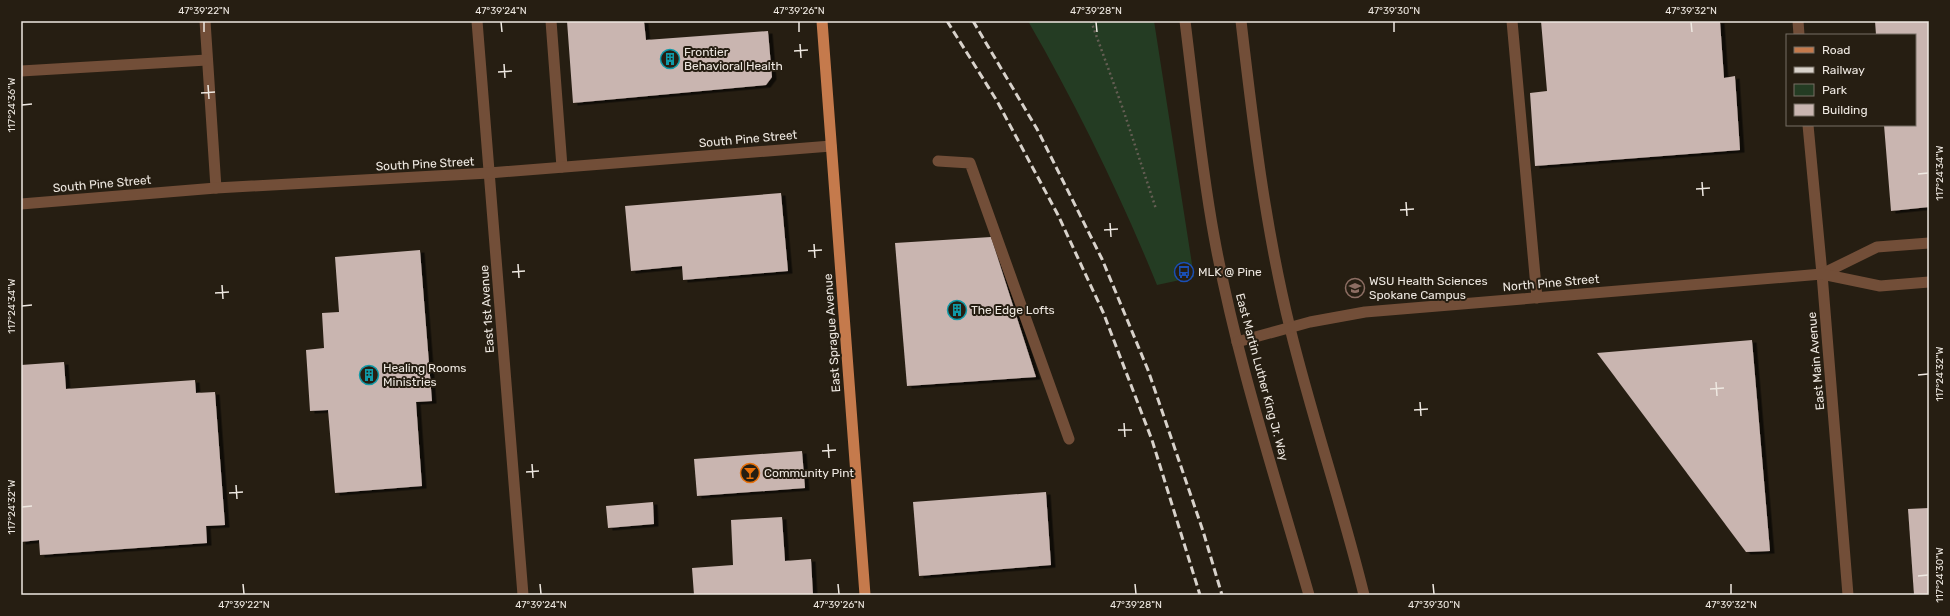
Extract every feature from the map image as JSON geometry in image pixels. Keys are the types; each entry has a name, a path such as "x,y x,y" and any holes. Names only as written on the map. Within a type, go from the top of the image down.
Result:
{"main road":[{"name":"East Sprague Avenue","path":"822,21 865,595"}],"street":[{"path":"205,21 216,188"},
{"name":"East 1st Avenue","path":"478,21 523,595"},
{"path":"551,21 562,167"},
{"name":"East Martin Luther King Jr. Way","path":"1185,21 1214,236 1237,342 1309,595"},
{"path":"1241,21 1254,127 1274,255 1290,328 1325,458 1354,554 1364,595"},
{"path":"1512,21 1536,298"},
{"path":"1798,21 1799,34"},
{"path":"21,71 207,60"},
{"name":"East Main Avenue","path":"1808,126 1822,274 1848,595"},
{"name":"South Pine Street","path":"21,204 216,188 489,173 831,146"},
{"path":"938,162 970,162 1069,439"},
{"name":"North Pine Street","path":"1822,274 1877,247 1929,243"},
{"name":"North Pine Street","path":"1237,342 1290,328 1364,312 1822,274 1880,286 1929,282"}],"path":[{"path":"1091,21 1123,109 1156,209"}],"green space":[{"path":"1028,21 1154,21 1194,277 1157,285 1113,184 1081,118"}],"building":[{"name":"Frontier Behavioral Health","path":"567,21 644,21 646,40 768,31 772,77 766,85 573,103"},
{"path":"1541,21 1720,21 1724,78 1735,76 1740,150 1535,166 1530,93 1547,91"},
{"path":"1875,21 1929,21 1929,207 1891,211 1884,126 1916,126 1916,34 1876,34"},
{"path":"781,193 788,271 683,280 682,266 631,271 625,206"},
{"name":"The Edge Lofts","path":"991,237 1036,377 907,386 895,243"},
{"name":"Healing Rooms Ministries","path":"420,250 432,401 416,402 422,486 335,493 328,410 310,411 306,350 324,348 322,313 339,312 335,257"},
{"path":"1752,340 1770,551 1746,552 1597,353"},
{"path":"64,362 66,389 195,380 196,393 215,392 225,525 206,526 207,543 40,555 39,540 21,542 21,365"},
{"name":"Community Pint","path":"802,451 805,488 697,496 694,459"},
{"path":"1046,492 1051,565 919,576 913,502"},
{"path":"653,502 654,524 608,528 606,506"},
{"path":"1929,508 1929,595 1914,595 1908,509"},
{"path":"782,517 785,561 811,559 813,595 694,595 692,568 733,565 731,520"}],"railway":[{"path":"947,21 997,101 1058,215 1103,312 1152,440 1200,595"},
{"path":"973,21 1037,129 1102,259 1148,370 1203,531 1222,595"}],"place":[{"name":"Frontier Behavioral Health","path":"670,59"},
{"name":"MLK @ Pine","path":"1184,272"},
{"name":"WSU Health Sciences Spokane Campus","path":"1355,288"},
{"name":"The Edge Lofts","path":"957,310"},
{"name":"Healing Rooms Ministries","path":"369,375"},
{"name":"Community Pint","path":"750,473"}]}
